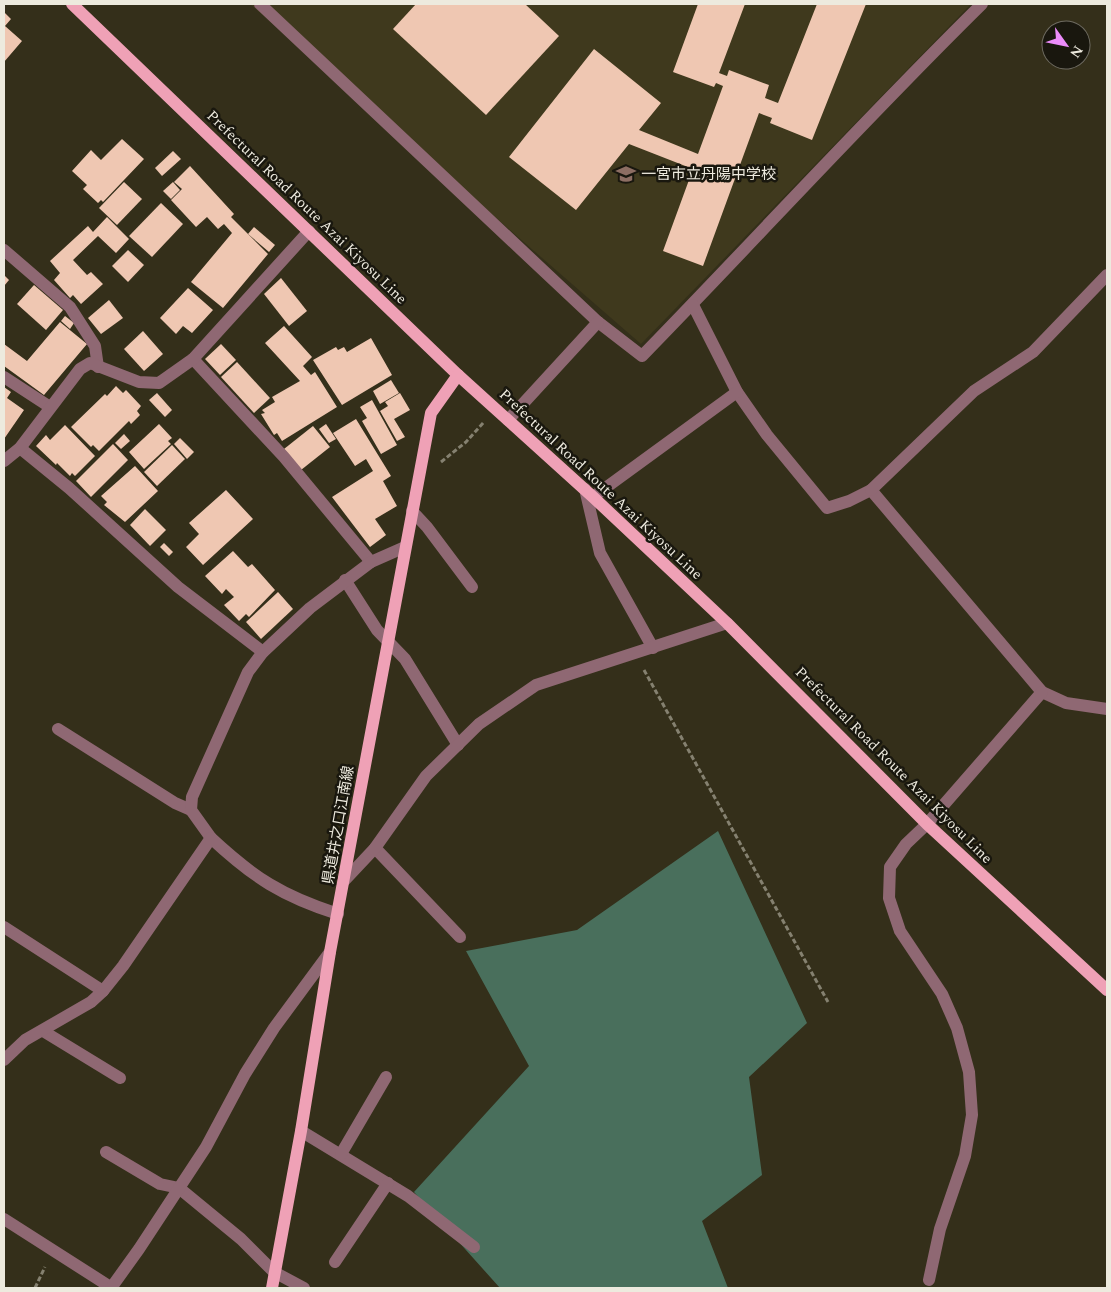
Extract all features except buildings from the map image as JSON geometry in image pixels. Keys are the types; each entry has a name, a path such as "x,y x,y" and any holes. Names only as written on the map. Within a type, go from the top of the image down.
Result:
{"main road":[{"name":"Prefectural Road Route Azai Kiyosu Line","path":"72,4 458,375 589,493 727,623 928,824 1107,990"},
{"name":"県道井之口江南線","path":"272,1288 301,1131 330,952 431,413 458,375"}],"street":[{"path":"260,4 598,322 642,356 902,83 982,4"},
{"path":"4,461 20,448 80,369 90,364 139,382 159,384 193,359 309,231"},
{"path":"4,250 70,308 95,346 98,367"},
{"path":"693,304 737,392 767,435 826,508 849,501 871,490 974,391 1033,352 1107,275"},
{"path":"508,420 598,322"},
{"path":"193,359 284,457 372,562"},
{"path":"4,377 50,407"},
{"path":"654,648 600,553 589,493 737,392"},
{"path":"20,448 69,488 178,587 262,652"},
{"path":"871,490 1042,692 1066,703 1107,709"},
{"path":"412,511 427,527 472,587"},
{"path":"191,810 192,797 198,780 248,672 262,652 310,608 345,580 372,562 405,547"},
{"path":"345,580 377,630 388,639 405,659 458,745"},
{"path":"344,881 375,848 426,776 479,724 536,685 727,623"},
{"path":"928,1280 940,1229 965,1156 972,1115 969,1072 956,1028 942,994 900,931 889,898 890,867 906,844 928,824 1042,692"},
{"path":"58,729 175,803 191,810 211,838 240,864 273,888 308,904 338,914"},
{"path":"4,1060 25,1040 91,1002 103,991 123,966 211,838"},
{"path":"375,848 460,937"},
{"path":"4,927 103,991"},
{"path":"4,1219 112,1288 206,1147 245,1074 270,1035 330,952"},
{"path":"42,1031 120,1078"},
{"path":"341,1154 386,1076"},
{"path":"301,1131 415,1201 474,1247"},
{"path":"106,1152 160,1184 179,1188 241,1239 274,1272 304,1288"},
{"path":"335,1262 388,1183"},
{"path":"264,1288 274,1272"}],"path":[{"path":"419,477 429,472 466,442 496,409"},
{"path":"635,654 828,1002"}],"shaded area":[{"name":"一宮市立丹陽中学校","path":"250,4 971,4 641,344"}],"green space":[{"path":"718,831 807,1023 749,1077 762,1175 702,1221 728,1288 500,1288 414,1192 529,1066 466,951 577,930"}],"place":[{"name":"一宮市立丹陽中学校","path":"626,174"}]}
